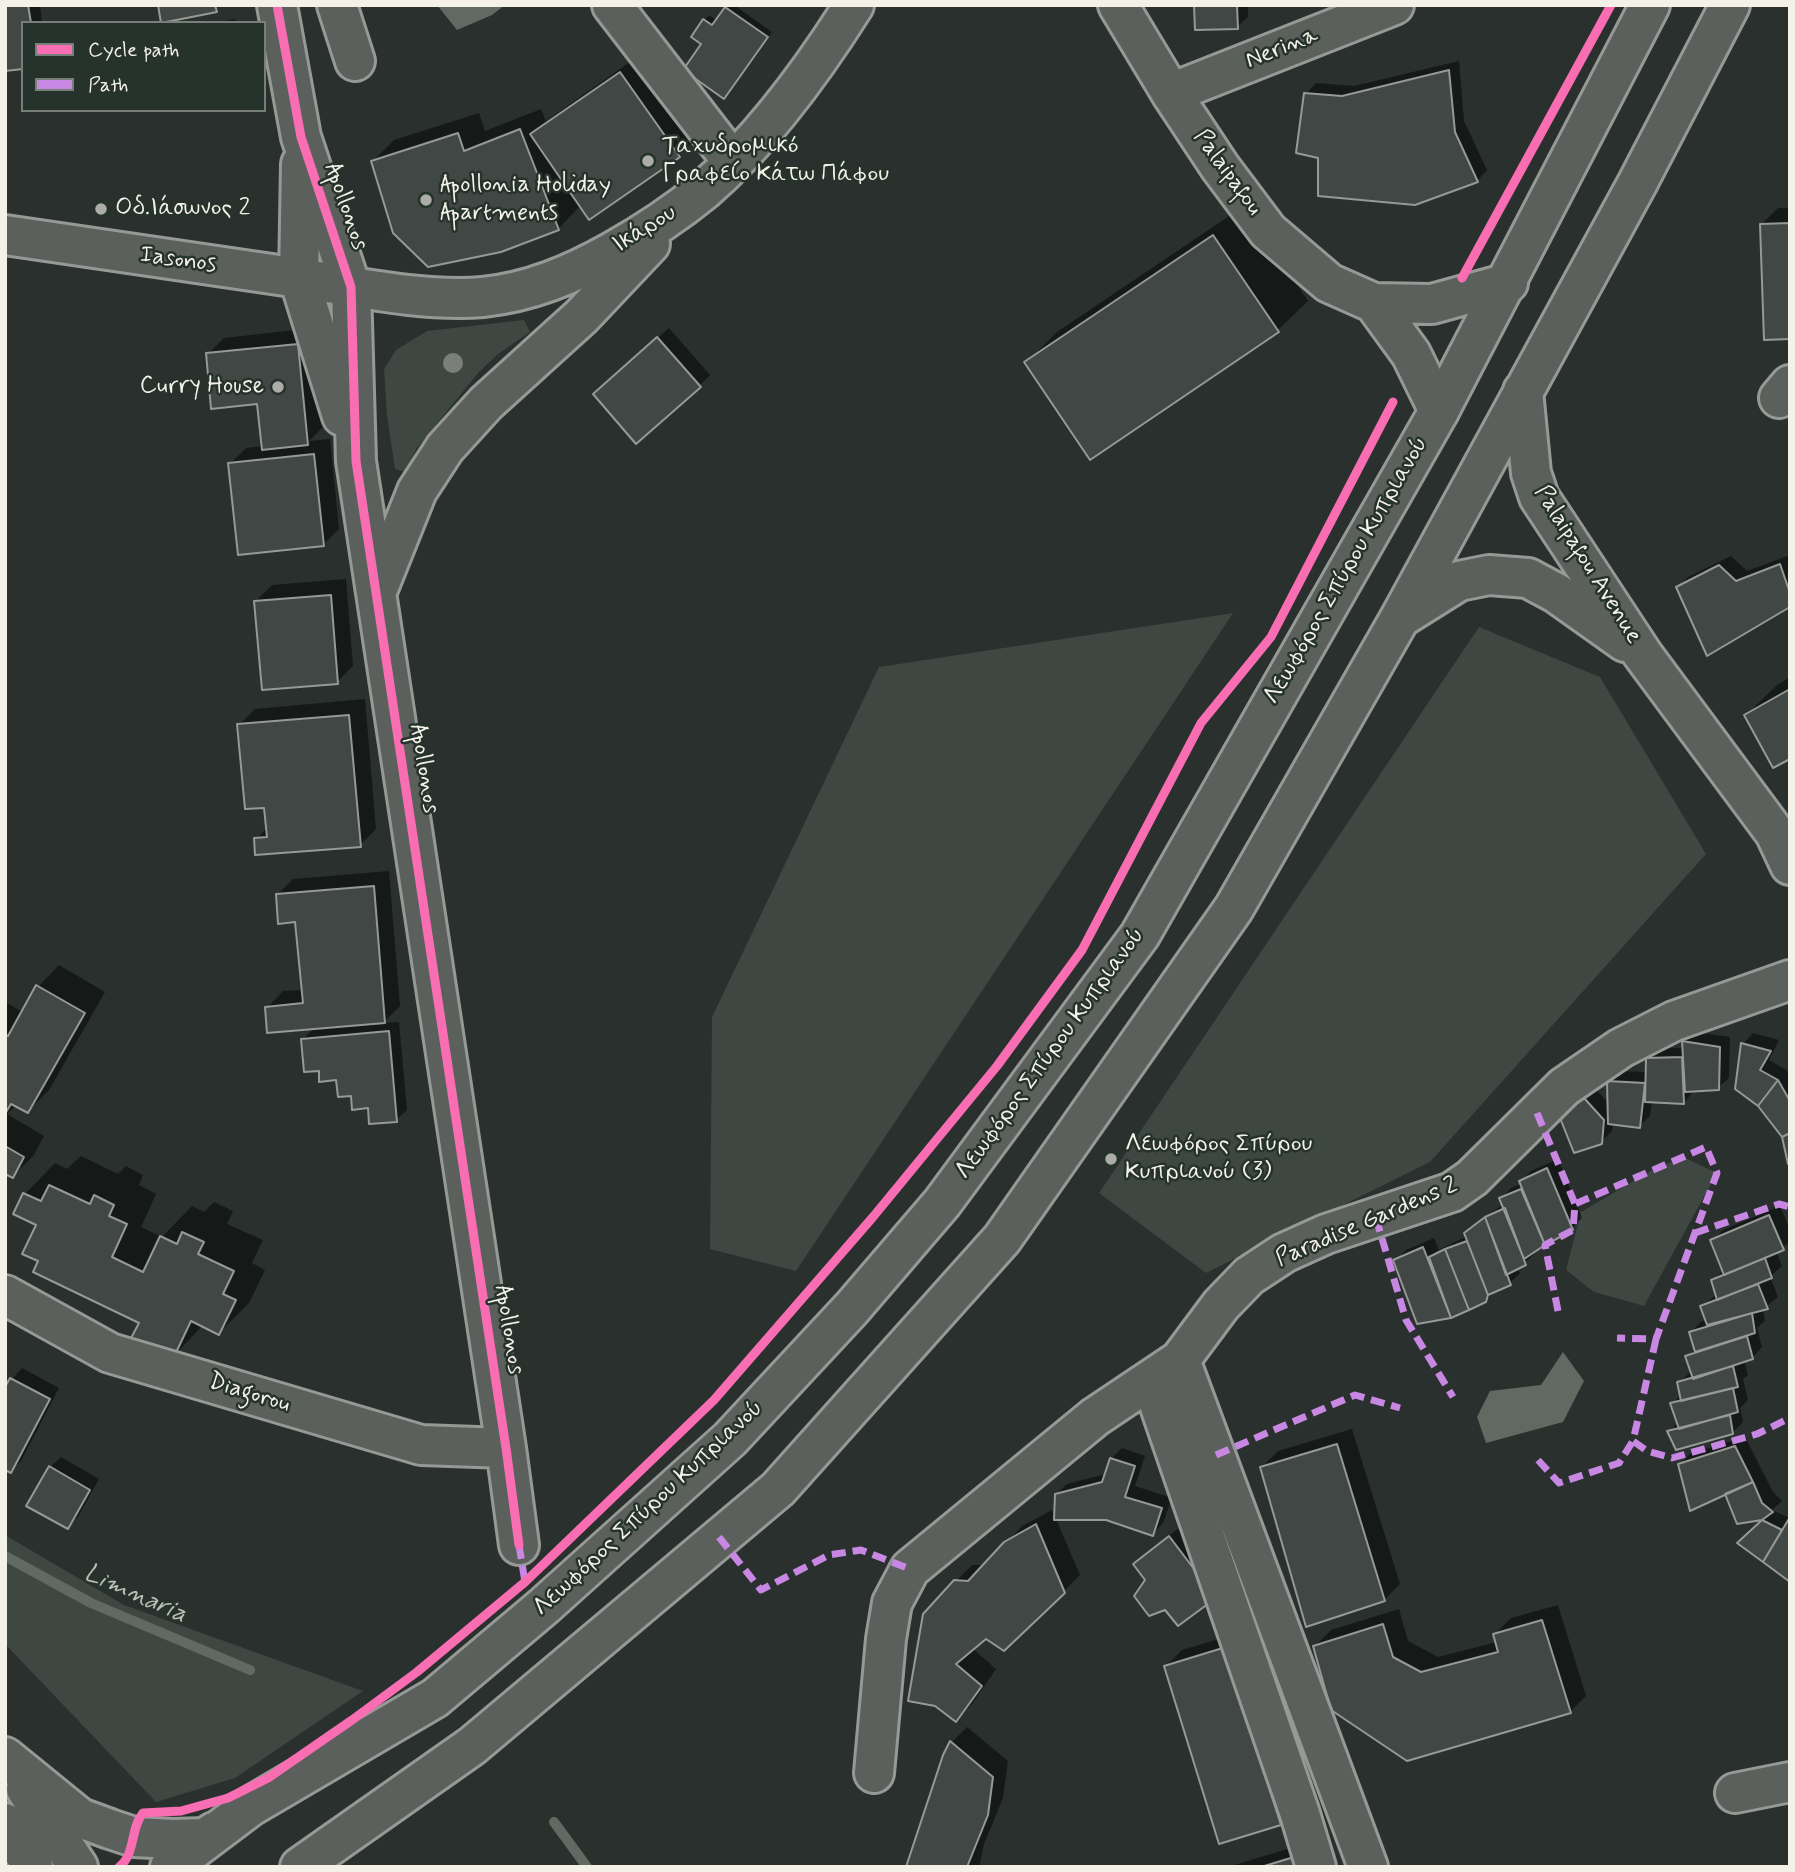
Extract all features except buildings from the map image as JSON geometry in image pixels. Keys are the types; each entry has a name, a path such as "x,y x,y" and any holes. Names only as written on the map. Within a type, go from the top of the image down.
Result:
{"street":[{"name":"Apollonos","path":"277,5 301,137 351,287 356,461 519,1545"},
{"path":"337,5 355,61"},
{"path":"612,5 733,162"},
{"name":"Ικάρου","path":"351,287 438,297 482,297 522,291 579,270 687,204 733,162 818,63 854,5"},
{"name":"Palaipafou","path":"1118,5 1220,167 1268,231 1329,283 1374,303"},
{"name":"Nerina","path":"1171,93 1394,5"},
{"name":"Λεωφόρος Σπύρου Κυπριανού","path":"170,1867 251,1806 435,1698 543,1607 730,1439 852,1308 950,1192 1140,935 1439,411 1508,283 1650,5"},
{"path":"300,1867 472,1746 778,1489 993,1249 1234,908 1399,618 1638,182 1730,5"},
{"name":"Apollonos","path":"301,137 299,278 356,461"},
{"path":"377,591 417,491 445,448 486,403 582,316 687,204"},
{"name":"Iasonos","path":"5,236 351,287"},
{"path":"1374,303 1432,304 1508,283"},
{"path":"1374,303 1411,354 1439,411"},
{"name":"Palaipafou Avenue","path":"1523,391 1531,473 1539,497 1643,655 1785,841"},
{"name":"Palaipafou Avenue","path":"1399,618 1460,581 1489,575 1528,578 1556,593 1643,655"},
{"name":"Paradise Gardens 2","path":"874,1773 886,1639 892,1603 910,1569 1095,1418 1165,1370 1249,1276 1284,1253 1326,1234 1452,1192 1472,1178 1563,1087 1621,1048 1674,1021 1790,980"},
{"name":"Diagorou","path":"5,1295 110,1353 421,1445 506,1448"},
{"path":"1165,1370 1336,1779 1368,1867"},
{"path":"1165,1370 1316,1867"},
{"path":"5,1757 80,1818 134,1837 205,1839 251,1806"},
{"path":"5,1757 78,1867"},
{"path":"1300,1814 1336,1779"},
{"path":"1735,1793 1790,1782"},
{"path":"5,1823 33,1867"}],"shaded area":[{"path":"437,5 505,5 492,15 457,30"},
{"path":"524,320 530,332 498,354 479,372 416,449 406,472 395,469 387,416 384,369 396,350 427,331"},
{"path":"1233,613 796,1271 710,1249 712,1017 879,667"},
{"path":"1479,627 1600,677 1706,854 1430,1162 1206,1273 1099,1193"},
{"path":"1683,1157 1717,1173 1644,1306 1594,1292 1566,1270 1581,1212 1654,1169"},
{"path":"1563,1352 1584,1381 1563,1422 1486,1443 1477,1417 1490,1391 1541,1385"},
{"path":"5,1535 124,1605 363,1691 235,1778 156,1802 5,1644"}],"waterway":[{"name":"Limnaria","path":"5,1556 91,1603 250,1670"},
{"name":"Limnaria","path":"554,1822 587,1867"}],"marked path":[{"path":"1537,1113 1575,1204"},
{"path":"1558,1311 1545,1245 1573,1230 1575,1204 1706,1147 1717,1173 1656,1339 1617,1338"},
{"path":"1695,1233 1779,1204 1790,1207"},
{"path":"1376,1218 1406,1320 1453,1397"},
{"path":"1656,1339 1633,1441 1647,1451 1672,1458 1757,1434 1790,1418"},
{"path":"1216,1455 1355,1395 1400,1408"},
{"path":"1538,1460 1559,1483 1619,1463 1633,1441"},
{"path":"719,1537 761,1590 829,1555 861,1550 910,1569"},
{"path":"519,1545 525,1582"}],"cycle path":[{"path":"277,5 301,137 351,287 356,461 519,1545"},
{"path":"1462,278 1611,5"},
{"path":"119,1867 128,1855 136,1826 143,1813 181,1811 228,1798 268,1778 417,1672 525,1582 714,1400 873,1217 997,1066 1082,950 1201,723 1271,637 1393,402"}],"place":[{"name":"Ταχυδρομικό Γραφείο Κάτω Πάφου","path":"648,161"},
{"name":"Apollonia Holiday Apartments","path":"426,200"},
{"name":"Οδ.Ιάσωνος 2","path":"101,209"},
{"name":"Curry House","path":"278,387"},
{"name":"Λεωφόρος Σπύρου Κυπριανού (3)","path":"1111,1159"}]}
